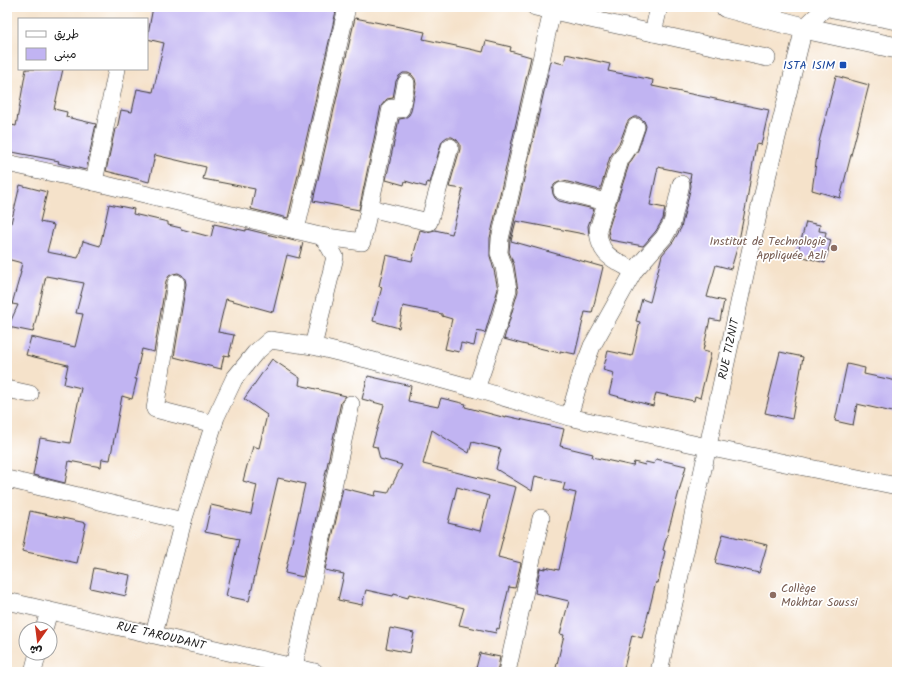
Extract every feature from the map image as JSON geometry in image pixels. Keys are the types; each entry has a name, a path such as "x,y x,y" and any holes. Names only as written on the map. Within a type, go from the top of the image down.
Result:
{"street":[{"path":"296,230 348,7"},
{"path":"535,7 552,9 767,58"},
{"path":"653,33 659,7"},
{"path":"726,7 804,28 897,48"},
{"path":"804,28 826,7"},
{"path":"833,7 897,19"},
{"path":"476,389 500,319 508,289 504,267 499,253 500,239 552,9"},
{"name":"RUE TIZNIT","path":"659,672 760,206 804,28"},
{"path":"94,182 117,70"},
{"path":"7,163 94,182 320,236 362,242 391,108 401,110 406,83"},
{"path":"634,271 610,257 602,249 598,240 598,229 620,160 629,147 636,126"},
{"path":"369,208 429,222 450,147"},
{"path":"569,417 581,375 592,346 634,271 664,237 672,223 681,184"},
{"path":"562,191 606,202"},
{"path":"313,346 335,256 326,241 320,236"},
{"path":"176,283 155,409 214,424"},
{"path":"154,634 183,521 214,424 234,379 255,353 270,340 313,346 476,389 569,417 897,486"},
{"path":"7,389 30,394"},
{"path":"294,667 351,404"},
{"path":"7,479 183,521"},
{"path":"507,672 541,518"},
{"name":"RUE TAROUDANT","path":"7,601 315,672"},
{"path":"46,621 49,611"},
{"path":"33,672 36,661"}],"building":[{"path":"153,7 337,7 288,218 251,209 255,189 203,179 206,167 155,155 149,182 106,171 115,129 117,129 121,110 132,112 137,89 153,92 164,43 148,39"},
{"path":"355,18 425,32 423,39 483,52 486,41 511,47 510,51 531,57 490,238 490,256 498,289 485,333 477,331 474,346 461,343 459,352 445,349 452,319 442,316 442,314 403,306 399,328 373,321 382,287 379,286 386,255 412,261 420,230 427,232 435,230 452,234 463,189 449,187 460,149 460,144 452,137 447,137 443,140 430,183 427,182 426,187 405,181 404,185 386,180 399,119 405,118 411,111 416,84 412,75 403,73 399,76 396,81 393,98 387,99 381,106 359,210 313,201"},
{"path":"566,54 610,64 608,71 653,80 652,86 769,110 761,145 756,144 738,245 731,269 716,265 707,297 724,301 720,321 710,319 703,351 711,353 700,398 695,396 694,401 656,393 653,406 609,394 614,373 603,370 608,351 632,356 640,322 636,321 642,299 650,302 662,255 673,242 681,228 691,186 691,174 658,167 650,205 665,208 663,219 656,231 643,246 610,240 608,230 629,164 638,150 646,126 644,121 639,117 634,117 627,123 620,142 610,157 600,190 564,181 555,184 552,188 555,198 559,201 594,209 588,226 589,235 516,221 511,241 603,267 592,313 585,312 575,354 560,351 560,353 504,339 518,291 514,265 509,252 510,240 551,61 564,64"},
{"path":"26,70 63,70 54,109 67,112 66,117 96,124 86,170 58,163 59,161 7,151 7,124 16,126"},
{"path":"836,76 869,85 840,198 812,190 819,142"},
{"path":"20,185 47,192 40,222 54,225 47,252 78,258 83,241 100,246 109,204 134,209 133,214 168,222 168,225 211,237 214,224 246,231 246,229 303,243 299,258 287,255 273,312 226,299 218,332 234,335 229,356 224,355 221,369 174,357 186,284 185,279 178,273 169,276 166,281 154,352 142,349 132,399 122,396 110,460 102,459 101,467 69,461 65,483 33,475 40,438 70,443 81,388 64,384 68,365 26,355 31,337 75,347 83,314 76,313 84,283 46,276 33,332 8,327 18,305 12,304 22,263 7,259 7,222 11,223"},
{"path":"806,222 820,225 819,231 826,232 825,238 831,240 825,263 797,255"},
{"path":"780,352 803,357 792,419 765,413"},
{"path":"272,359 300,378 299,385 346,396 341,402 303,577 285,573 305,484 278,478 249,601 226,596 239,539 205,532 211,505 251,514 257,485 243,481 253,446 259,448 267,415 244,399"},
{"path":"847,364 865,368 864,374 897,381 897,413 857,404 853,425 835,421"},
{"path":"368,376 411,386 408,401 438,407 441,398 466,404 465,407 506,418 506,416 564,429 560,446 593,454 592,457 633,466 634,462 645,465 646,462 654,464 656,459 686,466 663,550 665,551 658,583 656,582 642,638 632,635 623,672 555,672 564,635 560,634 569,601 535,593 540,568 545,569 545,567 559,570 576,493 563,490 565,483 535,476 532,491 496,469 501,449 472,442 469,453 432,430 423,464 516,487 498,557 521,563 515,588 509,587 499,629 497,628 496,633 459,625 464,608 409,594 408,598 394,594 393,596 366,590 362,605 338,600 344,574 325,570 343,488 375,496 376,491 388,493 402,465 380,459 377,447 372,446 384,405 362,399","holes":["457,487 489,496 480,531 448,523"]},
{"path":"30,511 86,523 77,563 22,551"},
{"path":"723,534 767,545 759,573 715,563"},
{"path":"94,568 130,575 126,596 90,588"},
{"path":"390,628 414,633 410,653 386,648"},
{"path":"480,653 500,657 497,672 475,672"}],"place":[{"name":"ISTA ISIM","path":"843,65"},
{"name":"Institut de Technologie Appliquée Azli","path":"834,248"},
{"name":"Collège Mokhtar Soussi","path":"773,595"}]}
